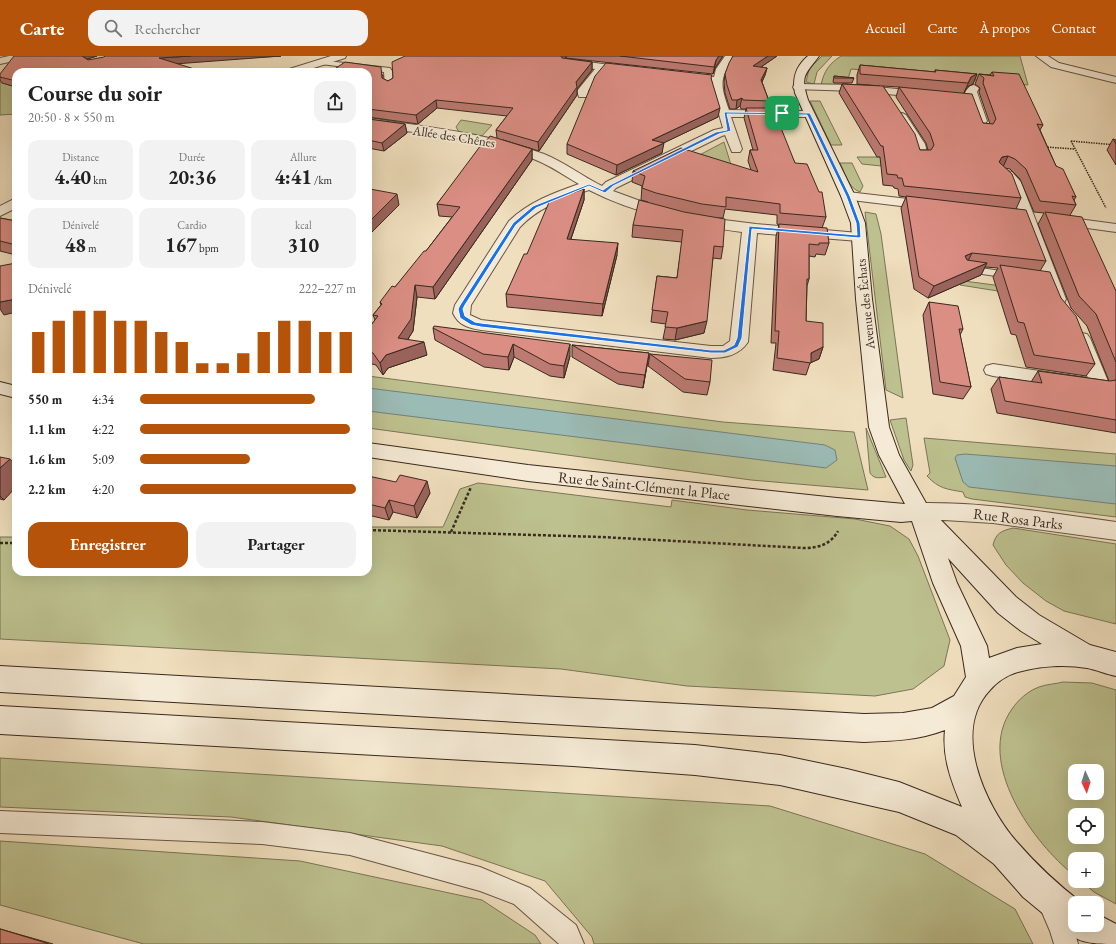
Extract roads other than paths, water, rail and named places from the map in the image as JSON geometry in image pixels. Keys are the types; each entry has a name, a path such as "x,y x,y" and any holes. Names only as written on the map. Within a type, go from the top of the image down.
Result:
{"street":[{"path":"0,61 24,56"},
{"path":"302,68 341,56"},
{"path":"730,56 721,69 716,87 736,149"},
{"path":"814,56 802,70 798,81 798,88 856,88 936,95"},
{"path":"1041,56 1055,65 1116,80"},
{"path":"566,62 641,72"},
{"path":"583,95 582,91 602,67"},
{"path":"672,76 717,80"},
{"name":"Avenue des Échats","path":"798,88 808,114 848,196 858,223 864,299 879,427 889,454 920,512 945,583 974,646 980,680"},
{"path":"885,91 919,144 922,156"},
{"path":"958,97 974,93 984,130"},
{"path":"725,113 808,114"},
{"name":"Allée des Chênes","path":"372,123 466,138 514,148 555,164 589,185 604,192 634,205 661,213 702,221 750,227 859,237"},
{"path":"604,192 611,185 718,133 729,130"},
{"path":"993,370 1101,386 1077,327 1038,279 1020,216 1014,182 1002,172"},
{"path":"589,185 542,203 520,218 460,309 462,317 473,324 711,352 725,351 736,346 739,342 750,227"},
{"path":"848,196 951,208"},
{"path":"1020,216 1116,228"},
{"path":"0,388 12,391"},
{"name":"Rue de Saint-Clément la Place","path":"372,451 528,473 901,513 920,512"},
{"name":"Rue Rosa Parks","path":"920,512 940,511 984,514 1116,531"},
{"name":"Avenue des Échats","path":"920,512 1007,605 1030,622 1086,656"},
{"path":"0,679 864,728 900,727 927,723 942,718 962,706 980,680 997,667 1021,658 1051,655 1086,656 1116,664"},
{"path":"962,706 958,730 960,760 973,796 986,823 1022,873 1040,890 1068,912"},
{"path":"0,720 573,752 695,760 780,770 848,784 899,797 967,824 1007,854"},
{"path":"1096,932 1116,943"}],"lane":[{"path":"321,62 370,68"},
{"path":"372,68 388,71 389,86"},
{"path":"966,269 1038,279"},
{"path":"0,822 262,833 350,844 480,879 522,896 567,934 572,944"},
{"path":"1040,890 1054,910 1062,929 1066,944"}],"water":[{"path":"372,388 825,445 835,450 837,460 826,468 372,411"},
{"path":"965,454 1116,466 1116,504 969,487 963,482 955,458 957,455"}]}
